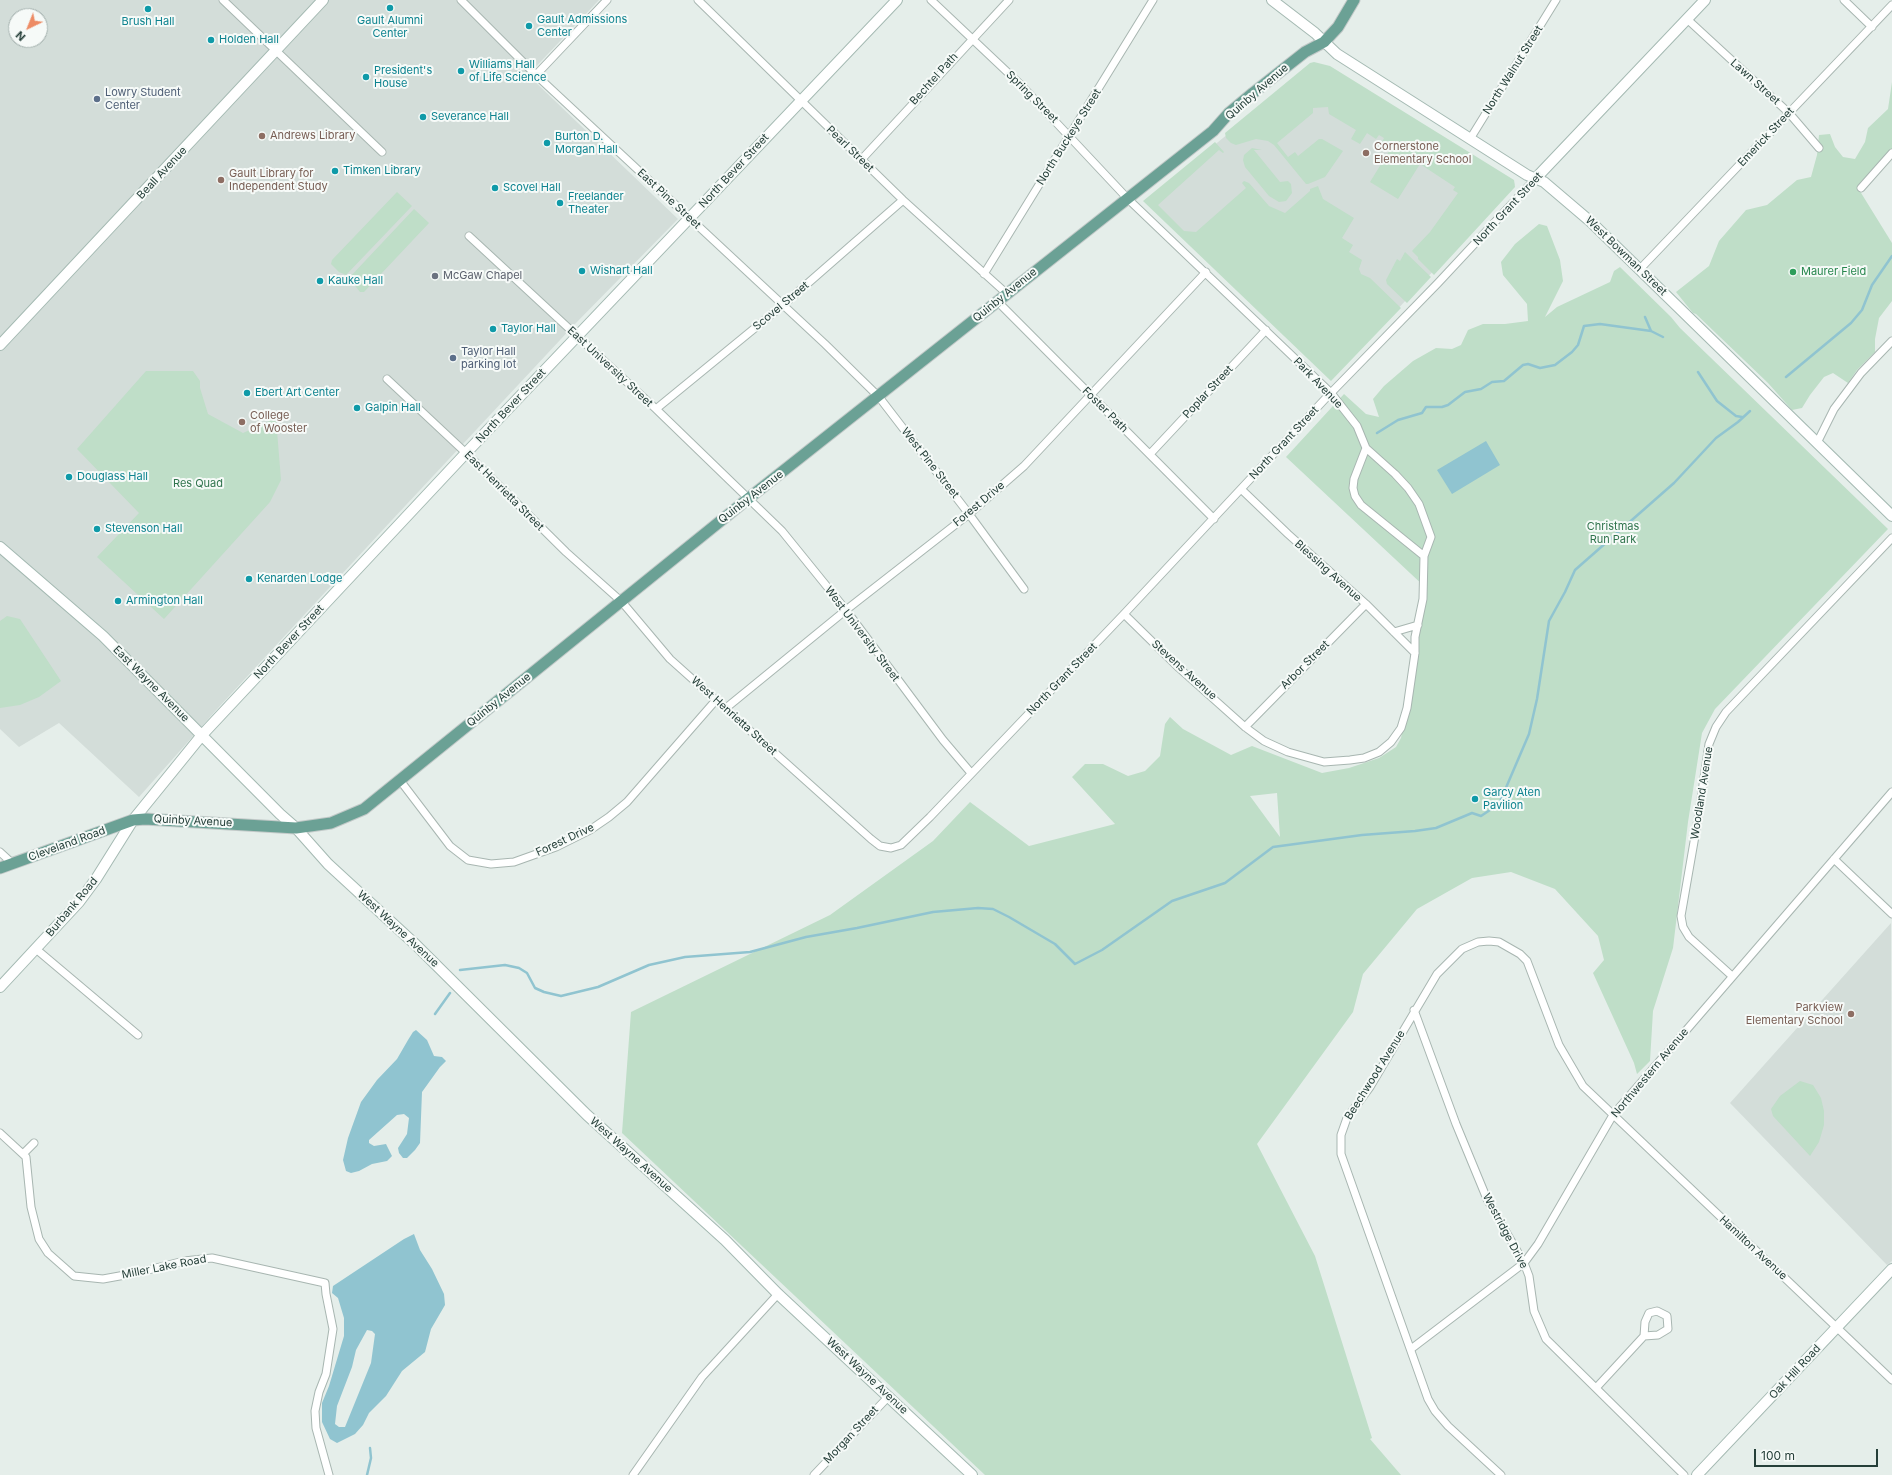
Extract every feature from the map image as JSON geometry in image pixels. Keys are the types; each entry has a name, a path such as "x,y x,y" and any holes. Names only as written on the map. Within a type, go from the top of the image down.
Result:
{"main road":[{"name":"Quinby Avenue","path":"133,820 145,819 296,828 330,823 364,809 399,779 622,602 749,498 879,397 1006,293 1128,199 1220,125 1229,114 1253,93 1305,52 1324,42 1338,27 1354,0"},
{"name":"Cleveland Road","path":"0,868 133,820"}],"street":[{"path":"223,0 340,114 382,152"},
{"name":"Beall Avenue","path":"0,345 322,0"},
{"name":"East Pine Street","path":"461,0 536,75 783,305 879,397"},
{"path":"536,75 608,0"},
{"name":"Pearl Street","path":"698,0 903,200 1006,293"},
{"name":"North Bever Street","path":"133,820 202,735 466,453 897,0"},
{"name":"Spring Street","path":"931,0 1021,85 1128,199"},
{"name":"Bechtel Path","path":"861,160 971,39 1009,0"},
{"name":"North Buckeye Street","path":"984,274 1153,0"},
{"name":"West Bowman Street","path":"1272,0 1338,54 1527,175 1544,182 1591,222 1640,269 1892,516"},
{"name":"North Walnut Street","path":"1470,139 1556,0"},
{"name":"North Grant Street","path":"854,823 880,846 891,848 901,845 930,817 1214,519 1331,393 1429,293 1705,0"},
{"path":"1844,0 1872,27"},
{"name":"Emerick Street","path":"1640,269 1892,5"},
{"name":"Lawn Street","path":"1687,20 1789,113 1819,148"},
{"path":"1861,188 1892,153"},
{"name":"Park Avenue","path":"1128,199 1331,393 1357,426 1366,448 1395,474 1419,504 1431,537 1424,556 1423,600 1415,637 1415,653"},
{"name":"Scovel Street","path":"656,409 783,305 903,200"},
{"name":"East University Street","path":"469,236 578,336 749,498"},
{"name":"Forest Drive","path":"726,708 846,610 969,514 1024,466 1206,272"},
{"name":"Foster Path","path":"997,301 1214,519"},
{"name":"Poplar Street","path":"1150,454 1266,330"},
{"path":"1817,443 1834,409 1861,373 1892,341"},
{"name":"East Henrietta Street","path":"387,379 466,453 566,552 622,602"},
{"name":"West Pine Street","path":"879,397 969,514 1024,589"},
{"path":"1366,448 1354,479 1353,488 1355,496 1361,505 1424,556"},
{"name":"Blessing Avenue","path":"1241,489 1288,534 1366,604 1415,653"},
{"name":"West University Street","path":"749,498 782,531 846,610 943,740 971,773"},
{"name":"Woodland Avenue","path":"1732,976 1689,937 1683,927 1681,916 1709,744 1716,727 1726,712 1892,538"},
{"name":"East Wayne Avenue","path":"0,548 103,636 280,814 296,828"},
{"name":"West Henrietta Street","path":"622,602 670,658 854,823"},
{"name":"Arbor Street","path":"1245,726 1366,604"},
{"name":"Stevens Avenue","path":"1124,614 1179,668 1264,741 1288,752 1324,762 1350,760 1379,752 1392,742 1401,728 1407,708 1415,653"},
{"path":"1394,632 1418,625"},
{"name":"Forest Drive","path":"399,779 450,846 468,860 491,864 514,862 556,846 590,830 609,818 627,802 716,700"},
{"name":"Northwestern Avenue","path":"1411,1349 1524,1263 1538,1244 1613,1115 1892,792"},
{"name":"Burbank Road","path":"0,987 79,902 96,879 133,820"},
{"name":"West Wayne Avenue","path":"296,828 328,864 416,945 587,1116 725,1240 778,1294 972,1475"},
{"path":"0,852 12,863"},
{"path":"1834,859 1892,914"},
{"name":"Beechwood Avenue","path":"1501,1475 1448,1426 1435,1411 1428,1398 1341,1154 1341,1135 1347,1118 1378,1073 1414,1010 1437,974 1462,949 1478,942 1489,941 1499,942 1514,950 1527,961 1559,1045 1570,1065 1583,1086 1613,1115"},
{"path":"36,949 138,1036"},
{"name":"Westridge Drive","path":"1414,1010 1456,1124 1487,1199 1524,1263 1529,1276 1534,1311 1546,1339 1684,1475"},
{"name":"Hamilton Avenue","path":"1613,1115 1892,1380"},
{"path":"0,1134 23,1154 34,1143"},
{"name":"Miller Lake Road","path":"23,1154 26,1157 32,1207 39,1239 48,1253 74,1276 103,1279 136,1273 184,1261 212,1258 325,1283 333,1329 326,1374 318,1392 315,1411 316,1428 328,1473"},
{"name":"Oak Hill Road","path":"1698,1475 1892,1270"},
{"path":"633,1475 702,1377 778,1294"},
{"path":"1596,1388 1644,1336"},
{"name":"Morgan Street","path":"814,1475 889,1396"}],"shaded area":[{"name":"College of Wooster","path":"0,0 599,0 528,75 678,219 575,324 392,520 218,708 139,797 59,723 19,747 0,729"},
{"path":"1311,66 1515,184 1331,380 1146,201"},
{"name":"Parkview Elementary School","path":"1891,923 1892,1261 1887,1265 1730,1103"}],"green space":[{"path":"1314,62 1330,66 1514,180 1515,187 1434,275 1412,251 1430,232 1458,193 1453,190 1455,187 1420,164 1398,199 1370,182 1391,148 1382,142 1384,138 1379,135 1376,139 1367,133 1360,144 1351,139 1356,130 1329,114 1328,107 1313,108 1313,113 1277,143 1288,157 1295,152 1298,156 1319,139 1322,139 1343,151 1325,177 1306,184 1274,145 1268,141 1256,139 1236,145 1231,143 1226,138 1225,133 1310,63"},
{"name":"Maurer Field","path":"1892,82 1892,152 1858,188 1892,243 1892,301 1879,318 1875,339 1875,352 1857,370 1848,383 1833,373 1824,377 1802,408 1792,410 1768,383 1696,314 1693,313 1676,292 1709,266 1719,241 1746,210 1767,205 1797,180 1811,177 1817,155 1819,135 1830,134 1835,147 1843,157 1855,159 1865,142 1868,128 1888,109"},
{"path":"1215,142 1224,152 1223,153 1219,150 1158,205 1184,231 1196,232 1246,188 1242,183 1244,181 1249,183 1269,206 1285,213 1310,191 1310,189 1318,186 1323,199 1354,218 1342,238 1353,245 1349,252 1362,260 1359,269 1361,274 1370,278 1401,308 1331,381 1143,201"},
{"path":"1252,148 1262,150 1254,150 1280,182 1288,181 1291,184 1292,193 1286,201 1279,202 1269,196 1245,167 1243,160 1244,155"},
{"path":"397,192 412,206 346,275 339,272 331,264 332,260"},
{"path":"414,209 429,223 364,292 360,292 349,278"},
{"name":"Christmas Run Park","path":"1539,224 1547,226 1560,260 1563,281 1545,317 1557,307 1610,282 1614,271 1620,267 1671,317 1680,328 1888,529 1715,709 1702,733 1688,822 1673,948 1653,1011 1650,1061 1637,1074 1634,1063 1593,973 1604,960 1598,936 1555,889 1511,872 1472,878 1417,909 1363,974 1353,1012 1257,1144 1315,1256 1372,1438 1370,1439 1401,1475 985,1475 622,1133 631,1012 830,915 933,841 970,802 1029,846 1115,824 1072,777 1085,764 1103,764 1128,776 1145,771 1160,756 1165,724 1170,717 1183,729 1231,755 1252,746 1322,773 1349,768 1379,758 1396,747 1401,738 1407,708 1426,588 1286,457 1344,394 1366,414 1379,417 1373,399 1384,386 1413,361 1436,348 1452,349 1461,345 1468,330 1483,324 1505,324 1528,321 1527,304 1503,275 1501,262 1515,244","holes":["1277,793 1280,837 1250,796"]},
{"path":"1405,252 1431,277 1407,303 1387,284 1386,280 1397,259 1400,261"},
{"name":"Res Quad","path":"146,371 193,371 200,381 200,388 208,414 243,433 276,418 281,480 270,502 164,619 97,557 139,513 77,449"},
{"path":"7,616 20,619 61,681 39,697 20,705 0,708 0,621"},
{"path":"1800,1081 1813,1085 1821,1098 1824,1111 1824,1125 1819,1142 1810,1156 1773,1116 1771,1109 1780,1096"}],"water":[{"path":"1486,441 1500,465 1452,494 1437,470"},
{"path":"416,1030 427,1040 434,1056 442,1057 446,1061 422,1092 420,1143 407,1158 403,1158 399,1153 398,1148 407,1134 409,1118 404,1114 397,1115 369,1140 369,1143 374,1146 386,1144 392,1156 387,1161 372,1164 359,1171 351,1173 346,1171 343,1160 348,1138 361,1102 377,1080 397,1059 413,1032"},
{"path":"414,1234 420,1250 432,1269 444,1294 445,1305 431,1329 425,1352 402,1371 386,1396 369,1413 363,1425 355,1434 337,1443 330,1439 322,1422 322,1403 329,1386 344,1336 344,1318 338,1298 332,1293 333,1286","holes":["367,1330 372,1331 375,1334 371,1363 345,1427 339,1427 335,1424 337,1406 352,1367 356,1350"]}],"waterway":[{"path":"1786,377 1851,323 1862,310 1872,285 1892,256"},
{"path":"1645,317 1651,331 1663,337"},
{"path":"1377,433 1398,420 1422,413 1426,407 1442,407 1448,405 1465,392 1481,389 1492,382 1504,381 1523,365 1528,364 1540,368 1555,365 1572,352 1578,345 1584,326 1600,324 1651,331"},
{"path":"1698,372 1717,401 1736,416 1742,417"},
{"path":"460,970 505,965 519,968 527,973 535,988 561,996 598,987 649,965 685,957 750,952 806,937 933,912 978,908 993,909 1009,917 1055,944 1075,964 1102,950 1172,901 1225,883 1273,847 1362,835 1436,828 1472,813 1481,816 1499,804 1529,734 1537,699 1549,621 1575,570 1674,483 1716,438 1750,411"},
{"path":"435,1014 450,993"},
{"path":"367,1475 371,1458 370,1448"}],"place":[{"name":"Gault Alumni Center","path":"390,8"},
{"name":"Brush Hall","path":"148,9"},
{"name":"Gault Admissions Center","path":"529,26"},
{"name":"Holden Hall","path":"211,40"},
{"name":"Williams Hall of Life Science","path":"461,71"},
{"name":"President's House","path":"366,77"},
{"name":"Lowry Student Center","path":"97,99"},
{"name":"Severance Hall","path":"423,117"},
{"name":"Andrews Library","path":"262,136"},
{"name":"Burton D. Morgan Hall","path":"547,143"},
{"name":"Cornerstone Elementary School","path":"1366,153"},
{"name":"Timken Library","path":"335,171"},
{"name":"Gault Library for Independent Study","path":"221,180"},
{"name":"Scovel Hall","path":"495,188"},
{"name":"Freelander Theater","path":"560,203"},
{"name":"Wishart Hall","path":"582,271"},
{"name":"Maurer Field","path":"1793,272"},
{"name":"McGaw Chapel","path":"435,276"},
{"name":"Kauke Hall","path":"320,281"},
{"name":"Taylor Hall","path":"493,329"},
{"name":"Taylor Hall parking lot","path":"453,358"},
{"name":"Ebert Art Center","path":"247,393"},
{"name":"Galpin Hall","path":"357,408"},
{"name":"College of Wooster","path":"242,422"},
{"name":"Douglass Hall","path":"69,477"},
{"name":"Stevenson Hall","path":"97,529"},
{"name":"Kenarden Lodge","path":"249,579"},
{"name":"Armington Hall","path":"118,601"},
{"name":"Garcy Aten Pavilion","path":"1475,799"},
{"name":"Parkview Elementary School","path":"1851,1014"}]}
